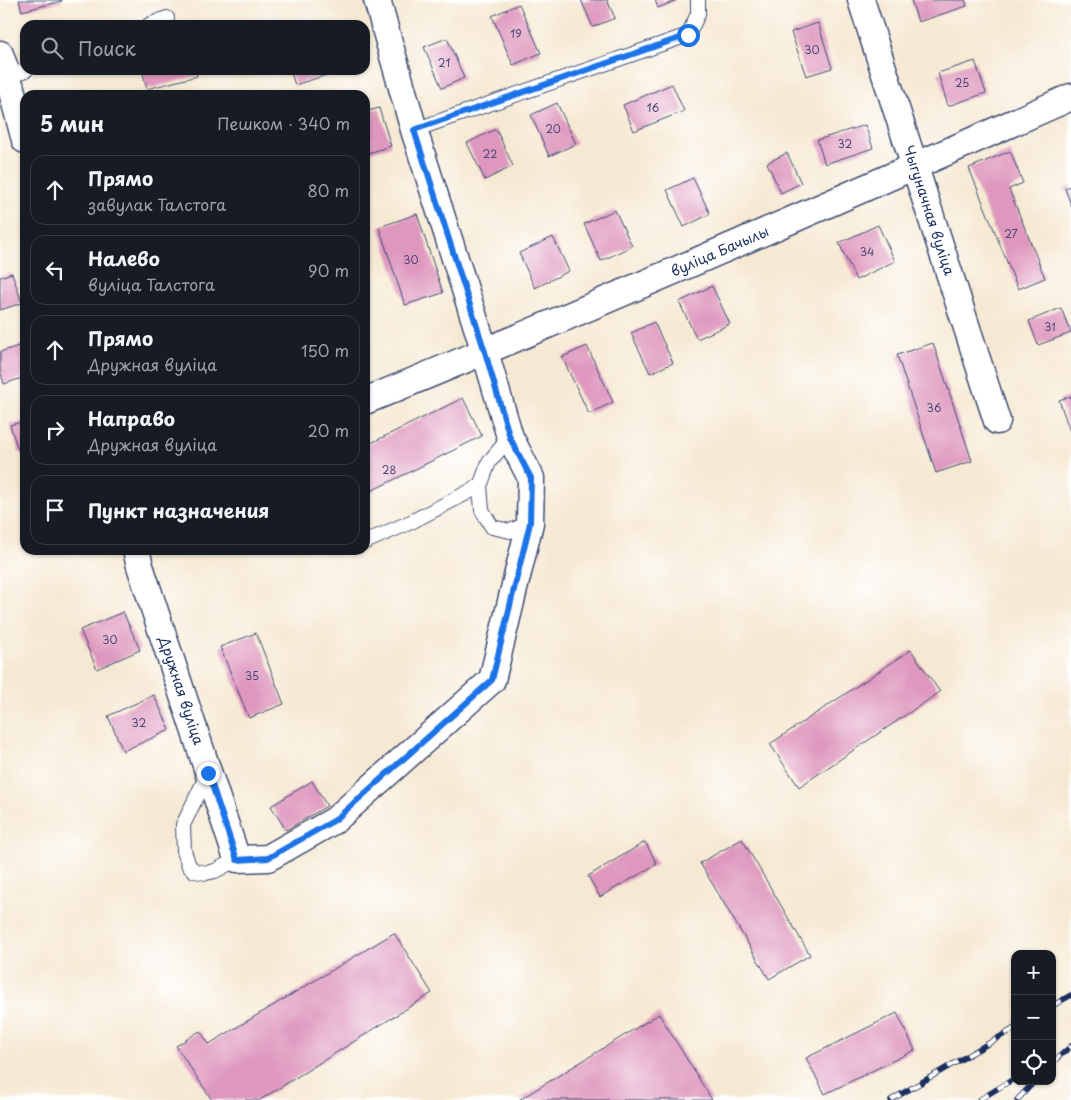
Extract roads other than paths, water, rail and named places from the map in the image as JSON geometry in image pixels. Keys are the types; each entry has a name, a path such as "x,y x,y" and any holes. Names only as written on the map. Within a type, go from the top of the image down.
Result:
{"street":[{"path":"237,860 268,858 335,820 492,680 530,523 531,478 510,438 485,352 414,130 376,0"},
{"name":"Чыгуначная вуліца","path":"861,0 997,421"},
{"path":"11,67 20,114"},
{"name":"вуліца Бачылы","path":"370,399 485,352 1071,97"},
{"name":"Дружная вуліца","path":"137,555 237,860"}],"lane":[{"path":"414,130 688,35 698,14 698,0"},
{"path":"162,20 167,18"},
{"path":"510,438 489,462 480,486 482,510 492,527 510,531 530,523"},
{"path":"370,540 411,522 480,486"},
{"path":"208,773 183,825 184,851 189,866 195,871 206,873 220,869 237,860"}],"railway":[{"path":"1056,1004 1071,995"},
{"path":"891,1100 1011,1030"},
{"path":"1056,1059 1071,1046"},
{"path":"979,1100 1011,1080"},
{"path":"1017,1100 1031,1085"}]}
